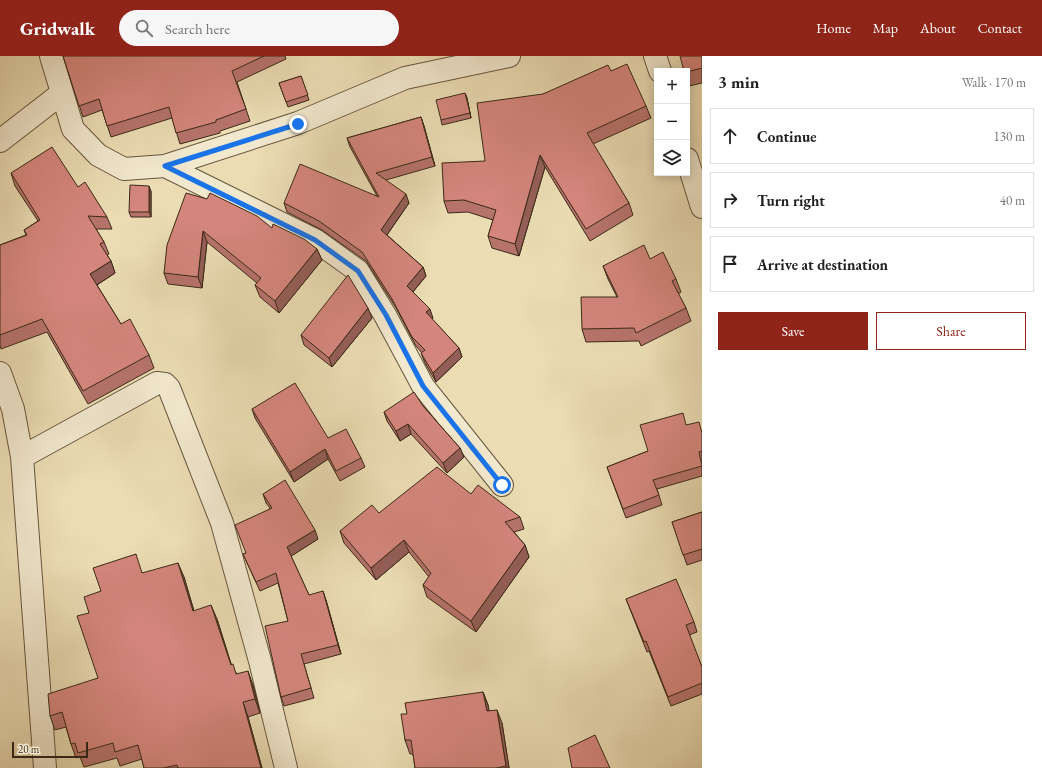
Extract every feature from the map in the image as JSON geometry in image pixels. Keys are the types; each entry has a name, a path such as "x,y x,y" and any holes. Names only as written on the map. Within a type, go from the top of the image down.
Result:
{"street":[{"path":"51,56 73,129 98,155 124,169 165,166 298,124 405,78 509,56"},
{"path":"655,56 659,68"},
{"path":"0,141 62,93"},
{"path":"165,166 315,240 358,271 386,315 423,386 502,485"},
{"path":"690,169 702,207"},
{"path":"0,373 7,411 22,457 45,768"},
{"path":"22,457 157,383 165,384 169,388 222,523 260,661 286,768"}],"building":[{"path":"63,56 264,56 232,71 246,109 216,120 216,122 176,133 169,107 107,126 99,99 79,106"},
{"path":"680,56 702,56 702,68 690,71 690,68 683,68"},
{"path":"627,64 646,106 587,133 629,203 586,229 540,155 515,244 488,236 496,210 464,200 444,201 442,163 485,161 477,103 543,94 608,65 611,71"},
{"path":"301,76 308,95 286,102 279,83"},
{"path":"465,93 470,113 441,120 436,100"},
{"path":"421,117 432,157 376,173 406,194 381,230 423,267 407,286 430,309 426,312 459,348 433,373 421,353 425,350 412,337 392,299 362,252 319,221 284,203 300,164 379,197 347,138"},
{"path":"52,147 78,187 85,182 107,217 88,216 104,242 100,244 111,261 90,274 121,324 130,319 149,355 83,391 42,319 0,335 0,245 27,235 24,230 40,220 11,173"},
{"path":"130,185 149,186 149,212 129,212"},
{"path":"186,193 207,199 210,193 257,216 272,228 273,224 304,239 317,249 275,301 255,285 261,278 203,231 198,277 164,273 167,245"},
{"path":"644,245 650,259 663,252 676,279 672,281 686,308 636,333 634,328 582,329 581,297 618,297 603,266"},
{"path":"348,275 368,308 329,358 301,335"},
{"path":"295,383 328,438 346,429 361,458 336,471 325,449 290,472 252,409"},
{"path":"414,392 423,406 460,448 443,463 408,424 396,431 384,412"},
{"path":"683,413 686,425 699,422 702,433 702,451 699,452 702,466 653,480 659,495 623,509 607,467 648,451 640,425"},
{"path":"437,467 471,494 478,485 520,517 505,522 525,545 471,621 423,585 431,573 404,540 371,568 340,531 372,505 379,513"},
{"path":"285,480 315,530 287,547 309,595 323,591 338,645 301,654 311,688 281,697 265,626 288,621 276,573 256,582 243,554 246,553 235,525 272,508 263,494"},
{"path":"702,512 702,549 683,555 672,522"},
{"path":"136,554 142,573 178,563 193,611 211,605 231,665 233,664 236,674 248,671 255,699 243,702 261,768 178,768 177,765 163,768 144,768 138,745 115,752 113,743 78,753 75,743 71,744 62,712 50,716 48,694 98,678 77,616 89,613 84,597 101,591 93,568"},
{"path":"676,579 694,622 686,625 702,667 702,683 668,697 646,641 644,642 626,599"},
{"path":"483,692 487,711 497,710 506,766 496,768 415,768 411,740 405,740 401,714 407,714 405,703"},
{"path":"595,735 610,768 572,768 568,748"}],"route":[{"path":"298,124 165,166 315,240 358,271 386,315 423,386 502,485"}]}
